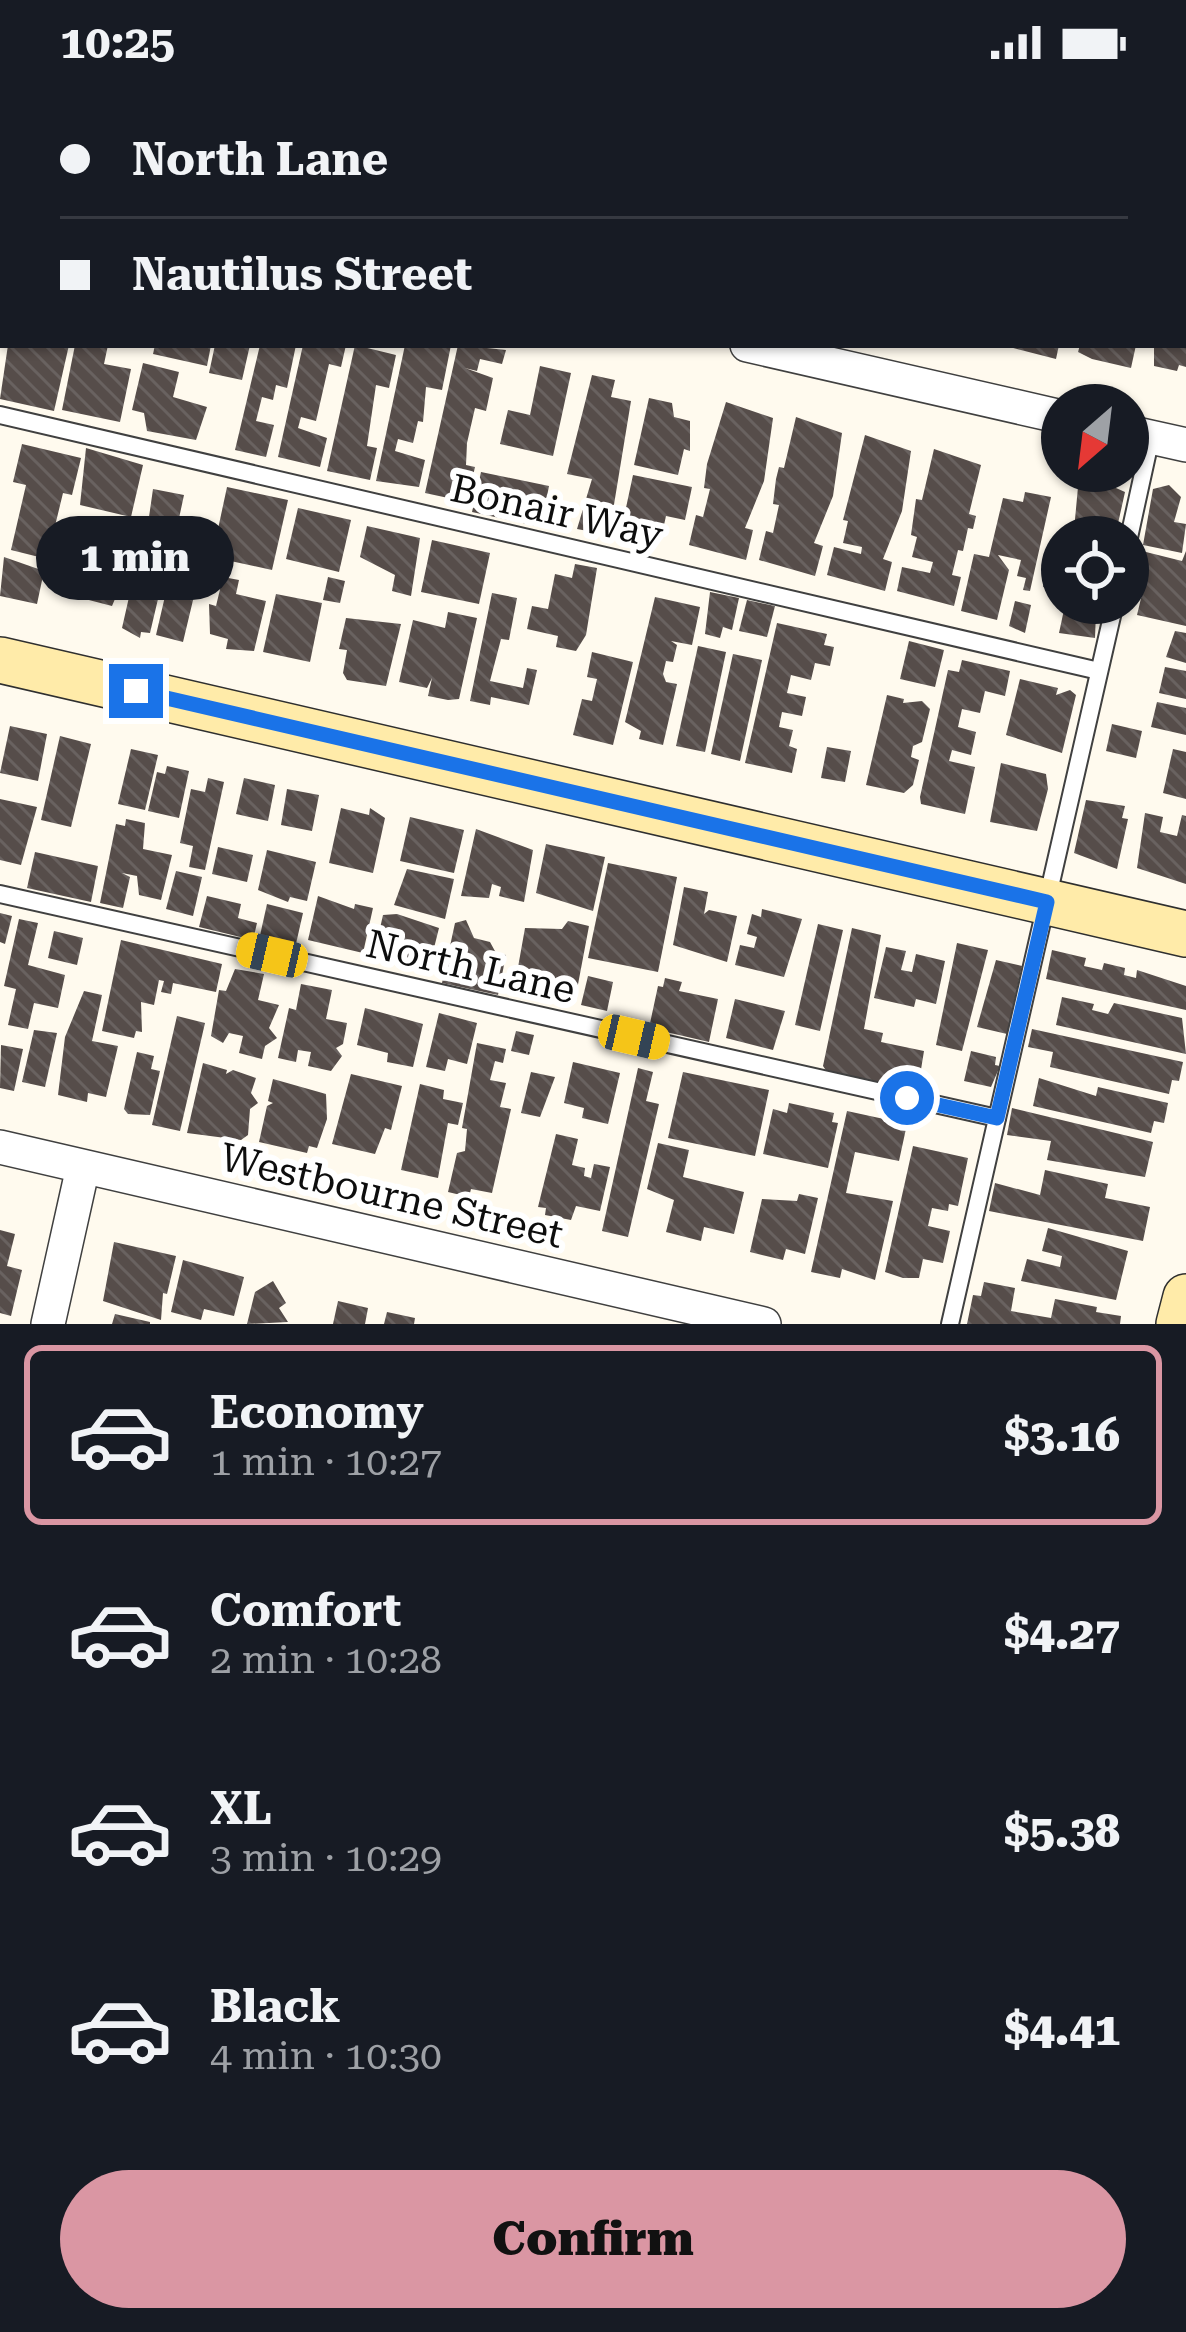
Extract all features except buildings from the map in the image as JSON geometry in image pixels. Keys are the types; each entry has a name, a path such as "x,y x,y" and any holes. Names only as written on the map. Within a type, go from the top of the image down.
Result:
{"street":[{"path":"761,348 1041,411"},
{"path":"1149,436 1186,445"},
{"path":"0,659 1186,934"},
{"name":"Westbourne Street","path":"0,1147 764,1324"},
{"path":"48,1324 83,1167"},
{"path":"1179,1324 1186,1297"}],"lane":[{"name":"Bonair Way","path":"0,415 1100,671"},
{"path":"950,1324 1110,624"},
{"name":"North Lane","path":"0,894 997,1118"}],"route":[{"path":"136,691 1047,902 997,1118 907,1098"}]}
